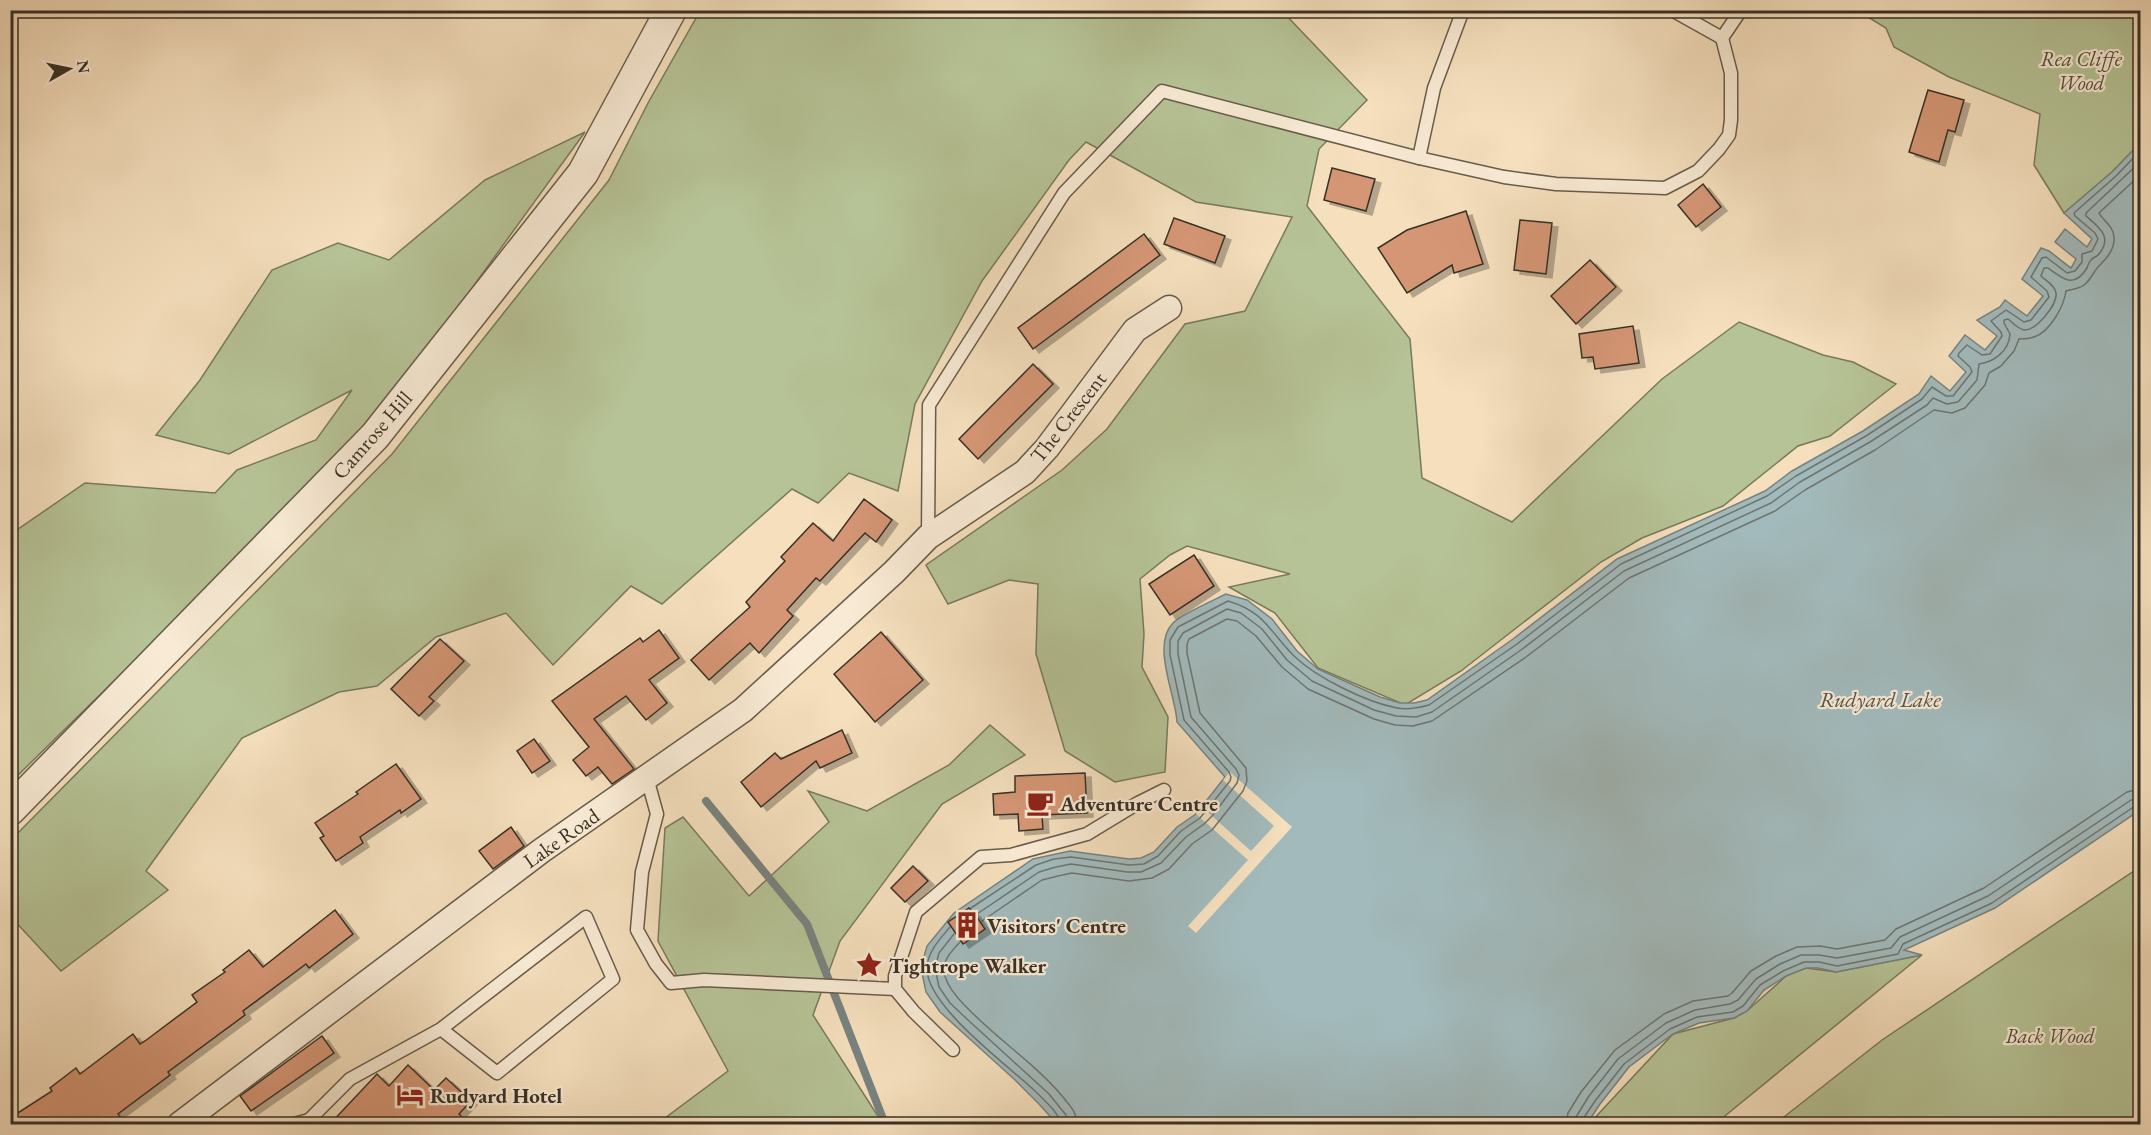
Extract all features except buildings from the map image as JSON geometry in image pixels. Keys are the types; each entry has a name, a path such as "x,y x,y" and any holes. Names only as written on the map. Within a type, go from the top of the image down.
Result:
{"street":[{"name":"Camrose Hill","path":"10,810 375,436 583,173 671,10"},
{"name":"The Crescent","path":"928,537 1025,472 1047,448 1135,330 1169,308"},
{"name":"Lake Road","path":"180,1125 541,851 744,710 894,572 928,537"}],"lane":[{"path":"1419,158 1434,88 1463,10"},
{"path":"928,537 929,405 1064,193 1162,90 1419,158 1504,177 1556,184 1665,188 1698,171 1729,135 1731,73 1722,38 1672,10"},
{"path":"1722,38 1741,10"},
{"path":"647,778 657,814 642,872 637,930 656,964 672,983 704,980 895,989"},
{"path":"953,1050 914,1012 895,989 895,976 916,912 981,857 1011,855 1087,834 1164,790"},
{"path":"294,1125 312,1122 350,1079 441,1029 586,917 613,979 497,1073 441,1029"}],"green space":[{"path":"700,11 1282,11 1367,100 1319,149 1307,206 1410,339 1422,478 1512,522 1662,379 1739,322 1823,355 1853,362 1896,384 1830,436 1798,446 1723,506 1642,538 1601,562 1461,671 1405,705 1318,668 1275,613 1229,587 1290,574 1187,546 1170,555 1140,579 1144,634 1142,667 1168,717 1165,772 1115,782 1065,751 1036,654 1038,584 1009,580 948,604 926,565 1062,470 1107,429 1185,324 1245,311 1292,217 1196,202 1086,142 1069,160 982,281 915,404 898,491 849,473 818,503 792,489 662,604 631,586 553,665 506,613 436,637 377,686 339,692 242,738 146,871 168,890 61,971 11,917 11,840 392,454 609,180 648,103"},
{"name":"Rea Cliffe Wood","path":"1858,11 2140,11 2140,143 2112,172 2064,213 2034,165 2040,114 1949,77 1894,47 1886,28"},
{"path":"585,132 367,433 11,782 11,534 85,483 215,493 237,470 316,440 352,390 229,454 156,435 200,380 272,270 338,243 389,260 485,180"},
{"path":"990,725 1025,755 942,804 840,941 813,1015 883,1124 657,1124 728,1071 658,941 665,828 683,817 749,896 829,822 808,791 867,811 949,765"},
{"name":"Back Wood","path":"2140,867 2140,1124 1775,1124 1882,1040"},
{"path":"1922,955 1715,1124 1589,1124 1673,1034 1734,1018 1747,1011 1786,976 1806,968 1836,972"}],"water":[{"name":"Rudyard Lake","path":"2140,143 2140,810 1995,908 1904,950 1922,955 1836,972 1806,968 1786,976 1764,990 1747,1011 1734,1018 1699,1023 1673,1034 1629,1067 1587,1124 1057,1124 1014,1079 940,1012 926,992 921,967 927,946 954,913 1033,859 1070,851 1129,859 1141,858 1154,852 1177,827 1196,814 1225,777 1177,722 1166,671 1164,644 1167,633 1177,620 1226,594 1247,600 1272,619 1297,651 1318,669 1380,697 1400,703 1427,700 1513,639 1617,559 1765,491 1792,471 1863,431 1919,394 1931,376 1950,391 1966,372 1949,356 1965,335 1985,350 1997,336 1977,320 2000,307 2005,300 2027,316 2043,296 2022,279 2041,248 2049,251 2071,268 2076,259 2055,242 2065,229 2087,247 2092,239 2064,213 2112,172"}],"pier":[{"path":"1230,772 1292,827 1196,933 1188,926 1248,860 1196,814 1202,807 1251,851 1274,826 1223,780"}],"waterway":[{"path":"706,801 807,924 885,1124"}],"place":[{"name":"Adventure Centre","path":"1040,803"},
{"name":"Visitors' Centre","path":"967,925"},
{"name":"Tightrope Walker","path":"869,965"},
{"name":"Rudyard Hotel","path":"410,1095"}]}
